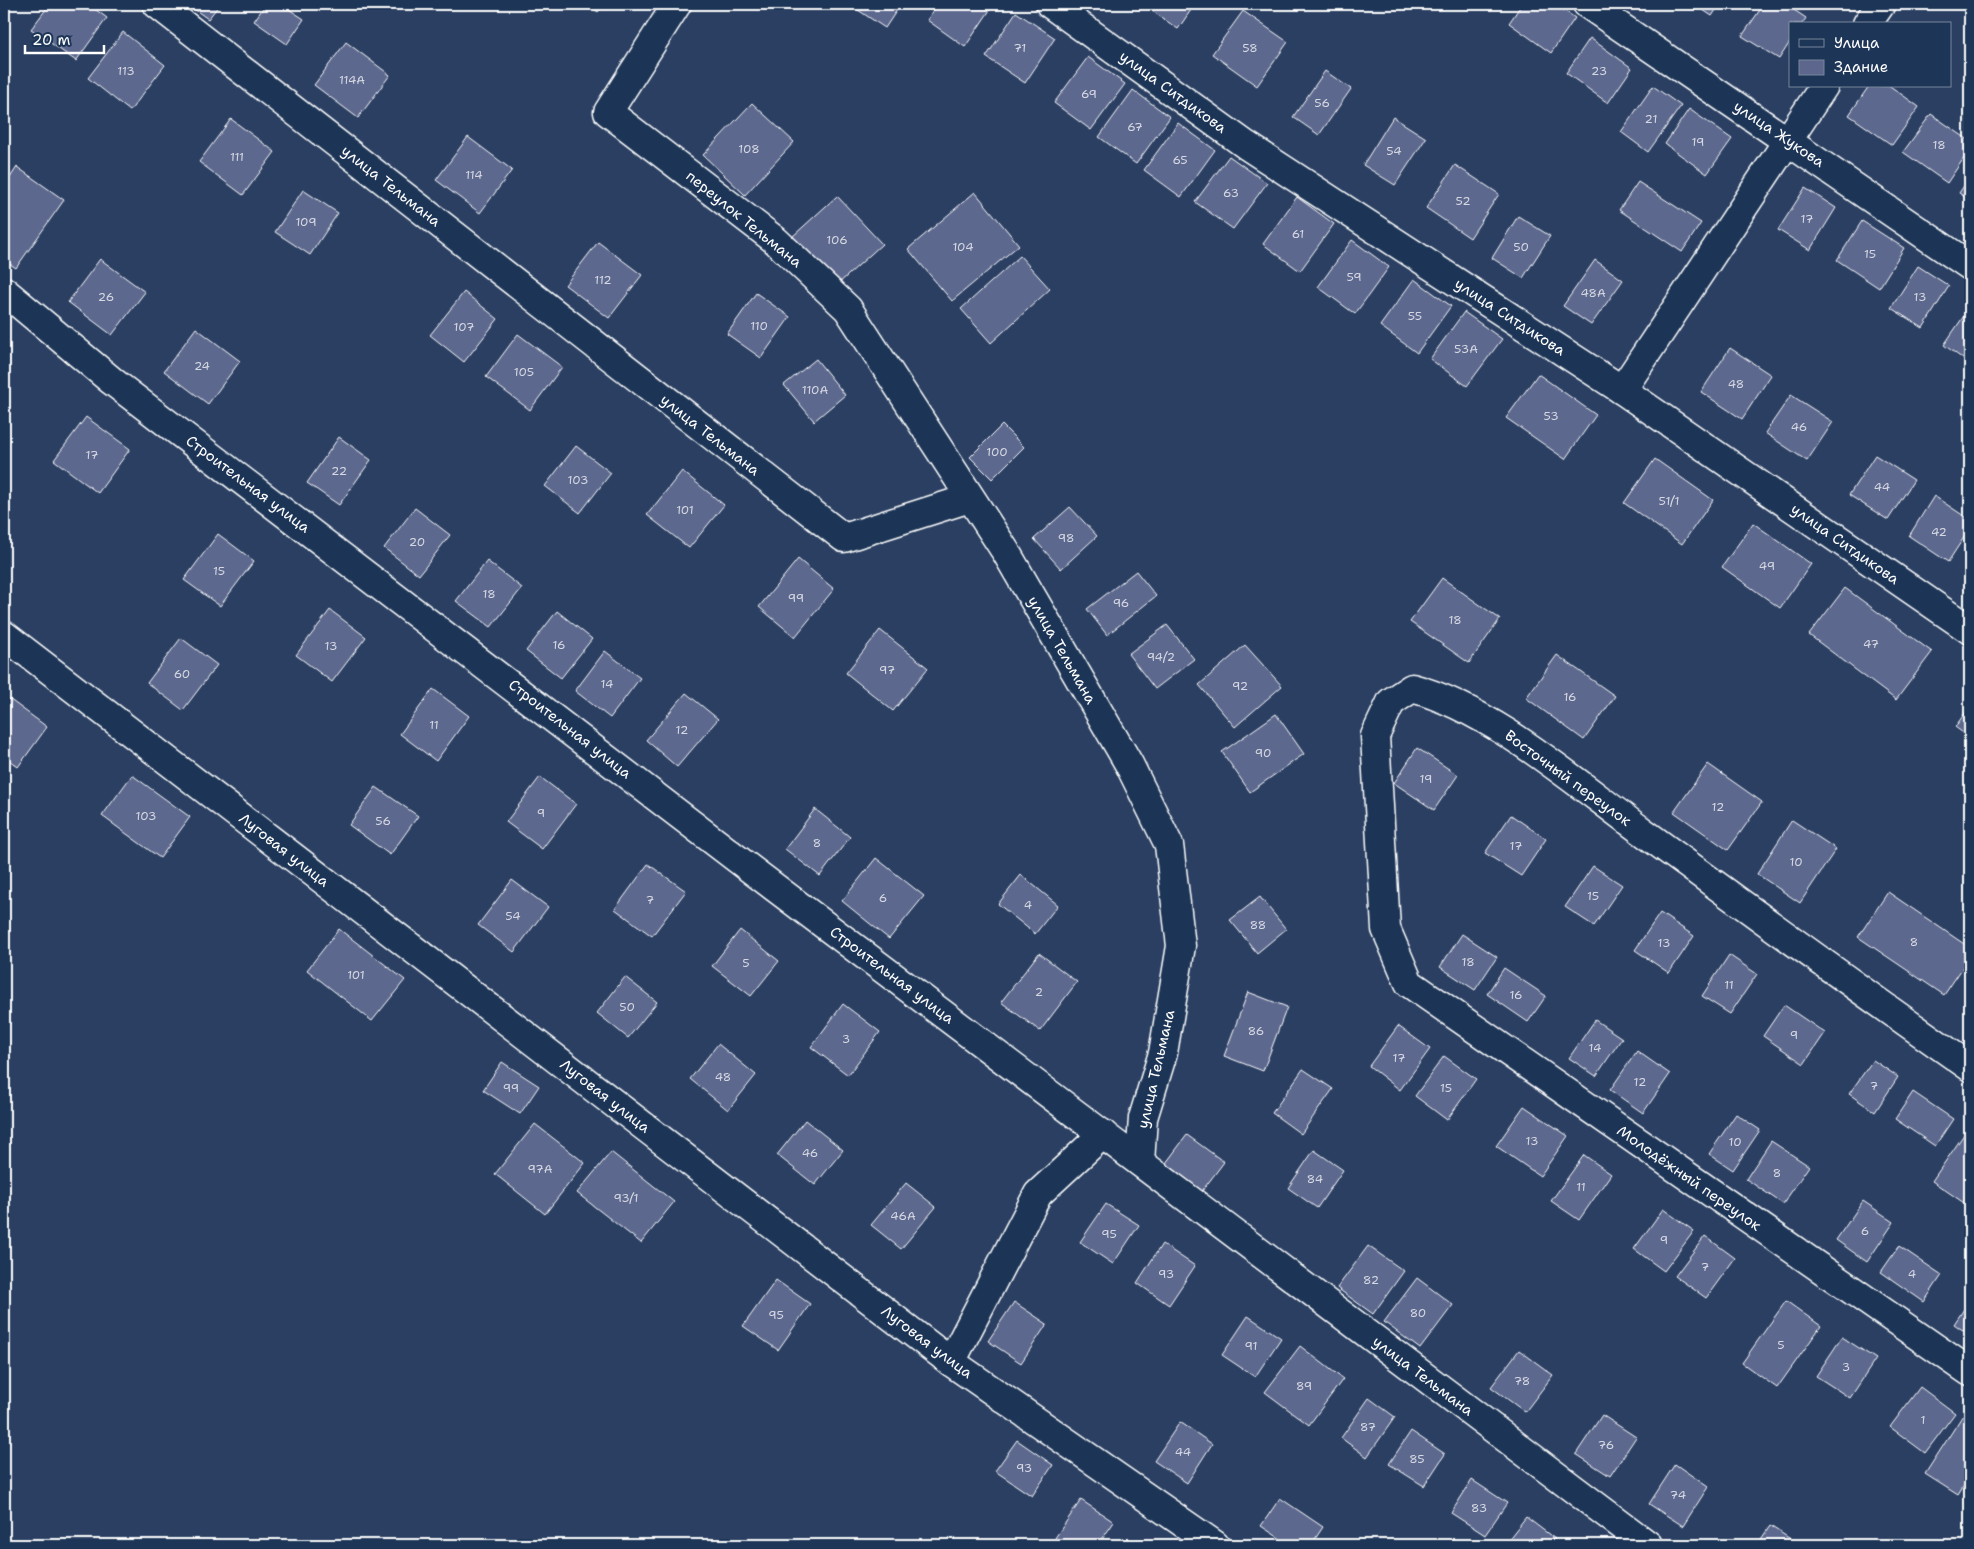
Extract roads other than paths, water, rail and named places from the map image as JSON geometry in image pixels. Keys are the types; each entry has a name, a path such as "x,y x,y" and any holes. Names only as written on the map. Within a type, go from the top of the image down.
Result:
{"street":[{"name":"улица Тельмана","path":"157,4 844,538 970,498 1006,552 1129,764 1169,845 1181,946 1163,1053 1143,1118 1140,1162 1648,1545"},
{"name":"переулок Тельмана","path":"678,4 608,112 775,240 848,309 970,498"},
{"name":"улица Ситдикова","path":"1050,4 1246,144 1622,390 1970,630"},
{"name":"улица Жукова","path":"1587,4 1970,266"},
{"path":"1868,22 1881,4"},
{"path":"1622,390 1823,88"},
{"name":"Строительная улица","path":"4,291 112,381 761,877 1140,1162"},
{"name":"Луговая улица","path":"4,635 951,1362 1215,1545"},
{"name":"Восточный переулок","path":"1409,982 1386,929 1375,736 1391,702 1412,688 1434,694 1508,734 1855,987 1970,1067"},
{"name":"Молодёжный переулок","path":"1409,982 1970,1372"},
{"path":"951,1362 1038,1194 1103,1134"}]}
